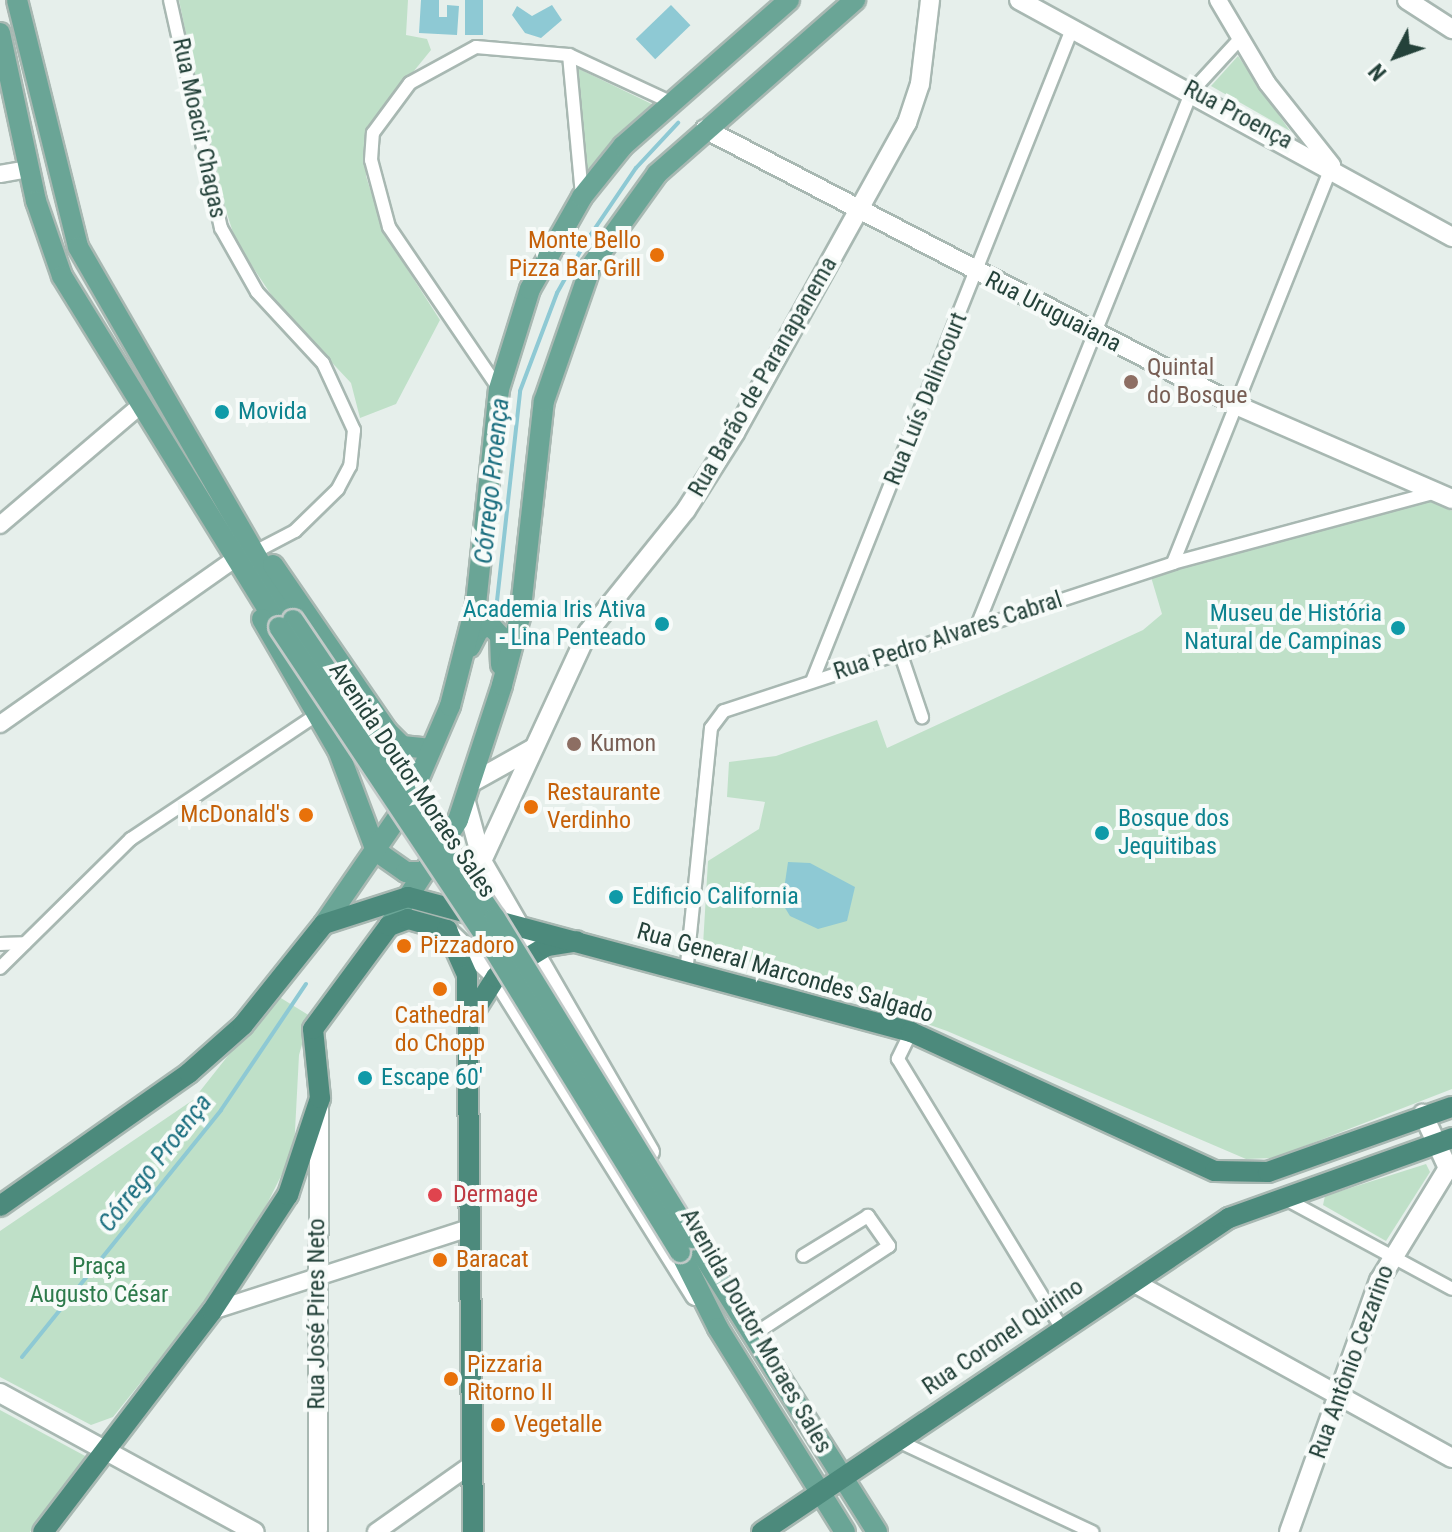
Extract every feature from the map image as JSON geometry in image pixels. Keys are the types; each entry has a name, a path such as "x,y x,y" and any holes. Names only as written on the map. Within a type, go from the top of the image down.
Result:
{"highway":[{"name":"Rua General Marcondes Salgado","path":"408,897 517,923 686,974 911,1032 1215,1171 1268,1172 1423,1114"},
{"path":"0,1206 189,1073 243,1025 324,924 408,897"},
{"path":"43,1532 212,1311 288,1195 320,1098 313,1029 389,926 408,919 447,930 465,963 473,1532"},
{"path":"467,1025 496,977 560,941 581,941"},
{"path":"1423,1114 1452,1107"},
{"name":"Rua Coronel Quirino","path":"762,1532 1133,1282 1278,1195 1447,1139"}],"main road":[{"name":"Avenida Doutor Moraes Sales","path":"17,0 78,247 248,556 286,623 686,1245 738,1303"},
{"path":"464,663 499,389 530,289 582,197 668,101 789,0"},
{"path":"389,926 458,820 502,685 520,617 544,401 569,314 638,195 705,129 855,0"},
{"name":"Rua Barão de Paranapanema","path":"482,861 588,632 727,446 915,103 930,0"},
{"name":"Rua Proença","path":"1019,0 1332,165 1452,237"},
{"path":"1407,0 1452,29"},
{"path":"1417,0 1452,17"},
{"name":"Avenida Doutor Moraes Sales","path":"0,33 28,169 62,276 141,405 248,556"},
{"name":"Rua Uruguaiana","path":"705,129 857,213 1236,405 1432,493 1452,499"},
{"path":"425,872 397,869 376,851 318,714 247,593 248,556 286,579 387,731 402,746 431,749"},
{"path":"324,924 376,851 431,749 475,634 491,626 502,646 502,685"},
{"path":"468,791 532,749"},
{"name":"Avenida Doutor Moraes Sales","path":"468,791 482,861 738,1303 877,1532"},
{"path":"447,930 496,977 718,1328"},
{"path":"530,1033 539,1007 570,1015"},
{"name":"Rua José Pires Neto","path":"314,1531 320,1098"},
{"name":"Rua Antônio Cezarino","path":"1289,1532 1389,1258 1448,1168 1447,1139 1423,1114"},
{"name":"Avenida Doutor Moraes Sales","path":"686,1245 718,1328 845,1532"},
{"path":"1133,1282 1337,1399 1452,1458"},
{"path":"0,1393 109,1449 255,1532"}],"street":[{"name":"Rua Moacir Chagas","path":"170,0 221,228 257,292 323,363 354,430 350,466 338,489 295,531 248,556"},
{"path":"1173,563 1332,165 1238,41 1218,0"},
{"name":"Rua Luís Dalincourt","path":"813,679 1072,29"},
{"path":"977,626 1192,91 1238,41"},
{"path":"499,389 389,227 371,160 373,133 410,83 450,56 524,46 569,55 668,101"},
{"path":"569,55 582,197"},
{"path":"0,174 28,169"},
{"path":"0,525 141,405"},
{"name":"Rua Pedro Alvares Cabral","path":"686,974 713,722 724,711 813,679 1173,563 1432,493"},
{"path":"0,724 248,556"},
{"path":"900,652 922,717"},
{"path":"0,968 131,839 318,714"},
{"path":"0,944 25,943"},
{"path":"911,1032 898,1059 1062,1329"},
{"path":"1278,1195 1389,1258 1452,1289"},
{"path":"756,1333 889,1246 868,1216 803,1256"},
{"path":"212,1311 469,1228"},
{"path":"896,1440 1092,1532"},
{"path":"376,1532 472,1464"}],"green space":[{"path":"179,0 408,0 406,35 427,39 431,50 366,130 366,176 384,233 440,320 396,404 360,418 351,383 278,305 236,242 214,173"},
{"path":"1238,56 1290,131 1211,86"},
{"path":"577,68 660,108 589,188"},
{"name":"Bosque dos Jequitibas","path":"1432,501 1452,511 1452,1089 1274,1158 1246,1159 947,1031 703,945 708,861 759,829 765,802 727,797 729,762 776,756 877,720 887,748 1143,630 1162,614 1151,577"},
{"name":"Praça Augusto César","path":"276,995 310,1016 299,1055 294,1150 248,1242 199,1310 113,1417 91,1425 0,1377 0,1231 193,1100"},
{"path":"1426,1164 1430,1172 1386,1241 1323,1205 1325,1196"},
{"path":"0,1410 87,1457 30,1532 0,1532"}],"water":[{"path":"421,0 439,0 439,17 447,17 447,5 459,6 457,35 419,33"},
{"path":"465,0 483,0 483,35 465,35"},
{"path":"552,5 562,20 541,38 525,33 512,15 517,6 532,16"},
{"path":"671,5 690,25 655,59 636,39"},
{"path":"788,862 810,863 855,887 847,921 818,929 790,916 782,903"}],"waterway":[{"name":"Córrego Proença","path":"497,601 520,391 557,293 585,243 636,168 678,123"},
{"name":"Córrego Proença","path":"22,1357 221,1110 306,984"}],"place":[{"name":"Monte Bello Pizza Bar Grill","path":"657,255"},
{"name":"Quintal do Bosque","path":"1131,382"},
{"name":"Movida","path":"222,412"},
{"name":"Academia Iris Ativa - Lina Penteado","path":"662,624"},
{"name":"Museu de História Natural de Campinas","path":"1398,628"},
{"name":"Kumon","path":"574,744"},
{"name":"Restaurante Verdinho","path":"531,807"},
{"name":"McDonald's","path":"306,815"},
{"name":"Bosque dos Jequitibas","path":"1102,833"},
{"name":"Edificio California","path":"616,897"},
{"name":"Pizzadoro","path":"404,946"},
{"name":"Cathedral do Chopp","path":"440,989"},
{"name":"Escape 60'","path":"365,1078"},
{"name":"Dermage","path":"435,1195"},
{"name":"Baracat","path":"440,1260"},
{"name":"Pizzaria Ritorno II","path":"451,1379"},
{"name":"Vegetalle","path":"498,1425"}]}
